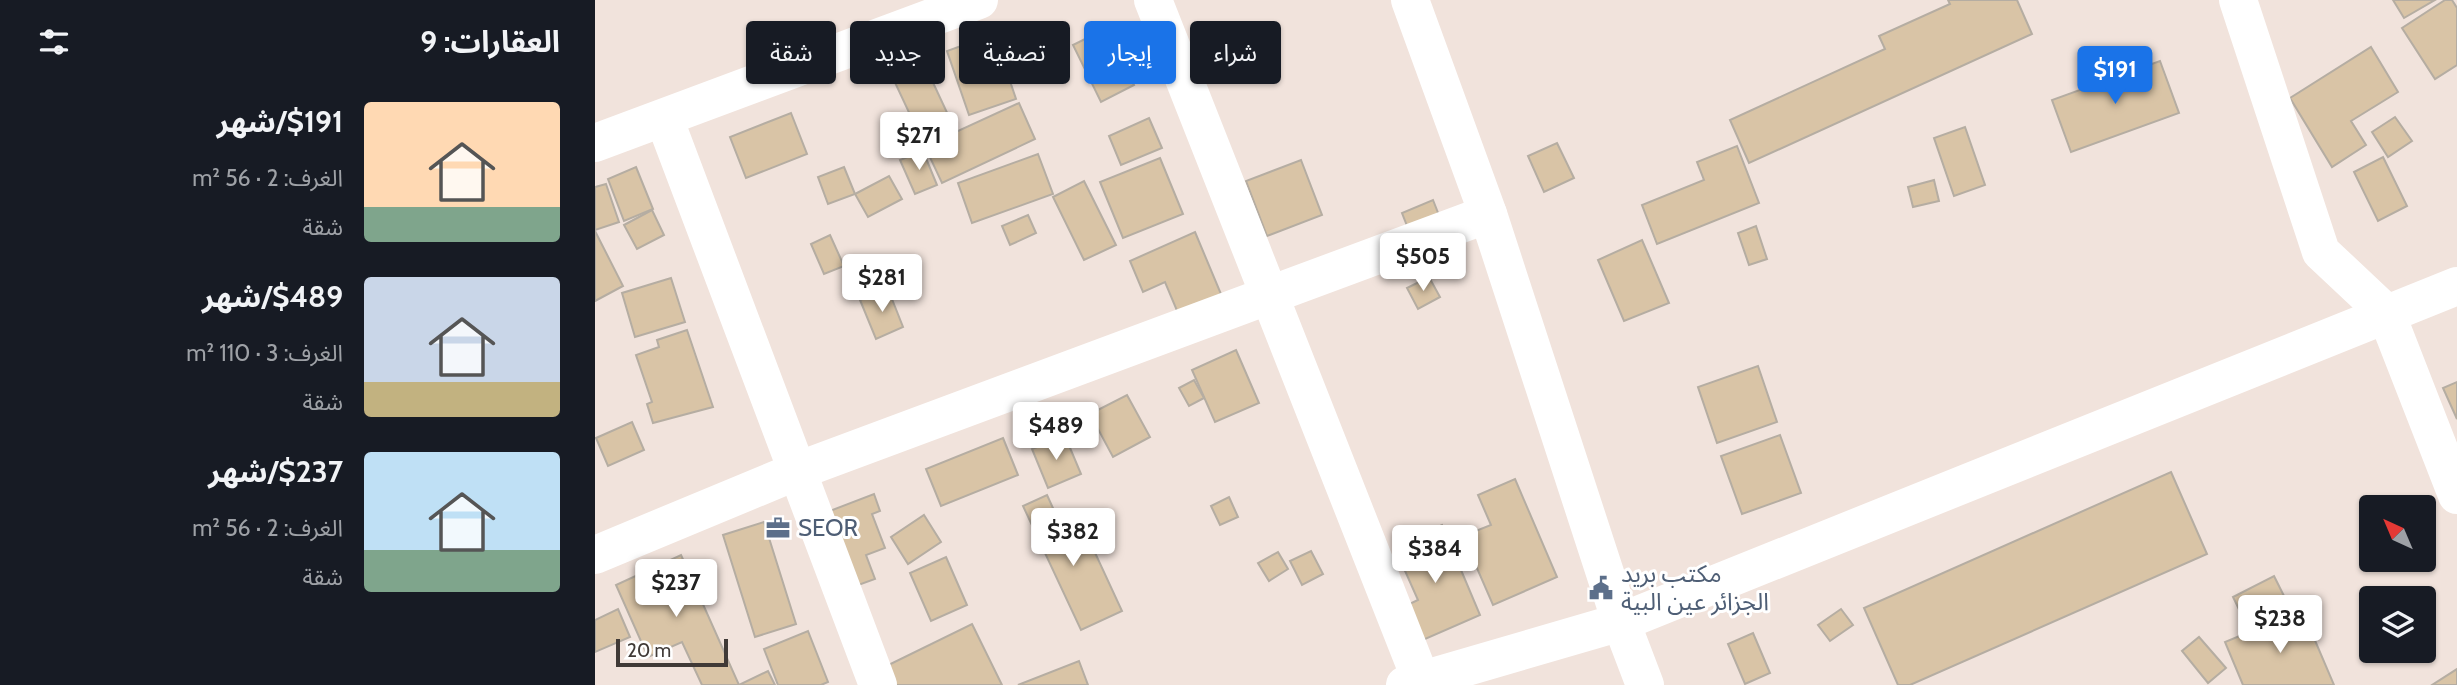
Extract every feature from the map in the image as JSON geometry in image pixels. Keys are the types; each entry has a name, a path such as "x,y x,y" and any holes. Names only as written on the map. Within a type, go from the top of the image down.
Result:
{"street":[{"path":"595,143 979,0"},
{"path":"1153,0 1269,295 1416,683 1621,622 2457,286"},
{"path":"1410,0 1488,214 1621,622 1645,685"},
{"path":"2238,0 2321,252 2386,313 2457,495"},
{"path":"664,118 878,685"},
{"path":"595,555 797,471 1488,214"}],"building":[{"path":"1948,0 2017,0 2032,34 1749,163 1730,120 1885,49 1879,36 1950,4"},
{"path":"2393,0 2435,0 2404,18"},
{"path":"2445,0 2452,0 2457,8 2457,65 2435,79 2402,28"},
{"path":"1084,40 1084,67 1073,45"},
{"path":"959,47 959,84 1011,84 1016,99 969,115 947,51"},
{"path":"2371,47 2398,92 2351,121 2366,145 2332,167 2290,98"},
{"path":"2160,61 2179,113 2071,152 2052,100"},
{"path":"896,84 934,84 956,132 1019,103 1035,139 942,183"},
{"path":"1092,84 1133,84 1134,85 1101,102"},
{"path":"791,113 807,154 746,178 730,137"},
{"path":"2395,117 2412,141 2388,157 2372,132"},
{"path":"1149,118 1162,148 1121,165 1109,136"},
{"path":"1965,127 1985,185 1954,196 1934,138"},
{"path":"1557,143 1574,178 1544,192 1528,156"},
{"path":"1737,146 1759,203 1657,244 1642,205 1704,180 1697,162"},
{"path":"923,151 937,185 915,194 900,160"},
{"path":"1038,154 1053,194 972,223 958,183"},
{"path":"2383,157 2407,206 2378,221 2354,172"},
{"path":"1160,158 1183,214 1123,238 1100,182"},
{"path":"1301,160 1322,215 1267,236 1246,181"},
{"path":"636,167 653,209 624,221 608,179"},
{"path":"844,167 855,194 828,204 818,177"},
{"path":"889,176 902,199 868,217 855,194"},
{"path":"1934,180 1939,201 1913,207 1908,187"},
{"path":"1084,181 1116,245 1084,260 1053,197"},
{"path":"606,184 619,222 595,230 595,187"},
{"path":"1433,200 1442,223 1411,236 1402,213"},
{"path":"652,210 664,235 637,249 624,225"},
{"path":"1028,215 1036,233 1010,245 1002,226"},
{"path":"1756,226 1767,259 1749,265 1738,233"},
{"path":"595,231 623,286 595,301"},
{"path":"1195,232 1226,306 1183,325 1165,282 1143,292 1130,261"},
{"path":"830,235 844,266 824,274 811,244"},
{"path":"1642,240 1669,303 1624,321 1598,260"},
{"path":"1429,277 1440,297 1418,309 1407,288"},
{"path":"671,278 685,322 635,337 622,293"},
{"path":"888,289 903,327 876,339 860,300"},
{"path":"687,330 713,407 653,423 647,404 652,402 636,355 659,347 657,340"},
{"path":"1236,350 1259,403 1215,422 1192,370"},
{"path":"1758,366 1777,422 1717,443 1698,387"},
{"path":"1194,380 1204,398 1189,406 1179,388"},
{"path":"2457,382 2457,419 2443,388"},
{"path":"1127,395 1150,437 1113,457 1090,414"},
{"path":"632,422 644,450 608,466 596,438"},
{"path":"1780,435 1801,493 1742,514 1721,456"},
{"path":"1065,436 1081,474 1048,488 1032,449"},
{"path":"1003,438 1018,475 941,506 926,469"},
{"path":"2171,472 2207,554 1910,685 1898,685 1864,608"},
{"path":"1515,479 1557,577 1493,605 1463,536 1491,525 1478,495"},
{"path":"874,494 880,511 872,514 885,548 866,555 875,579 850,588 822,514"},
{"path":"1047,495 1073,552 1091,544 1122,611 1081,630 1023,506"},
{"path":"1229,497 1238,517 1220,525 1211,506"},
{"path":"924,515 941,542 908,564 891,537"},
{"path":"764,522 796,624 755,637 723,535"},
{"path":"1442,525 1480,615 1416,643 1401,608 1418,600 1394,546"},
{"path":"1311,551 1323,574 1302,585 1290,561"},
{"path":"1278,552 1288,569 1269,581 1258,563"},
{"path":"681,555 739,685 702,685 682,642 648,657 616,585"},
{"path":"946,557 967,605 931,621 910,573"},
{"path":"2274,576 2287,602 2245,622 2233,597"},
{"path":"618,609 630,637 595,652 595,620"},
{"path":"1841,609 1853,625 1830,641 1818,625"},
{"path":"2302,610 2334,685 2243,685 2225,642"},
{"path":"972,624 1002,685 873,685 868,675"},
{"path":"808,631 828,682 821,685 778,685 764,649"},
{"path":"1753,633 1770,673 1745,684 1728,644"},
{"path":"2199,637 2226,668 2208,683 2182,651"},
{"path":"1079,661 1088,685 1018,685"},
{"path":"2457,669 2457,685 2432,685"},
{"path":"768,671 775,685 739,685"}],"place":[{"name":"SEOR","path":"778,528"},
{"name":"مكتب بريد الجزائر عين البية","path":"1601,588"}]}
